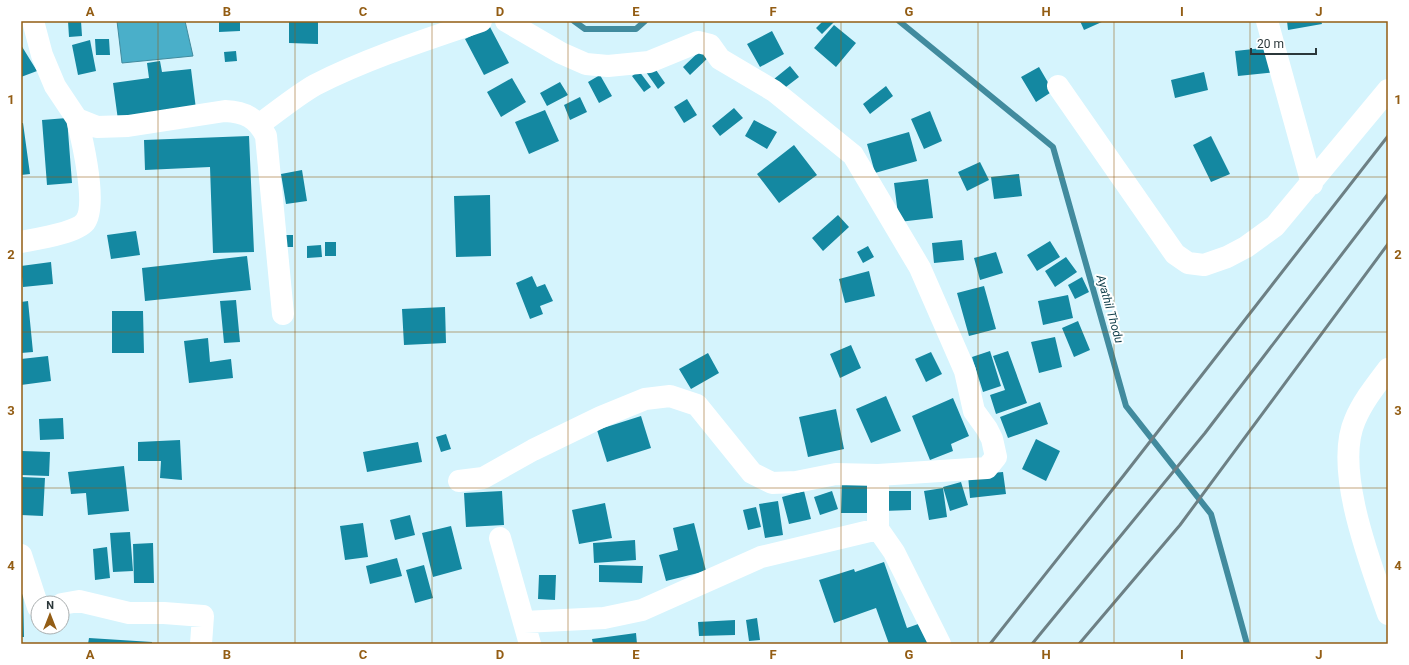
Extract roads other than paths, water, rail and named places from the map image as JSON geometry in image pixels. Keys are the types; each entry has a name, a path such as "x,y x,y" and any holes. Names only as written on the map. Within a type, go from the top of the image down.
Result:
{"street":[{"path":"21,242 74,228 84,222 88,213 89,179 85,150 77,119 54,86 42,55 33,21"},
{"path":"260,124 314,86 352,68 405,47 481,21"},
{"path":"459,481 483,478 533,450 601,417 644,399 670,396 697,405 752,473 772,483 796,482 836,474 878,475 987,468 996,457 988,429 974,410 965,371 920,268 853,155 774,91 720,59 710,45 698,42 649,62 608,66 586,64 561,52 506,21"},
{"path":"1267,21 1312,184"},
{"path":"1058,86 1174,254 1188,263 1204,265 1227,257 1246,247 1275,226 1312,184 1388,90"},
{"path":"77,119 97,127 128,126 225,111 238,112 260,124 266,136 283,314"},
{"path":"1388,369 1370,393 1354,420 1347,450 1354,497 1367,552 1388,614"},
{"path":"878,475 878,529 894,552 940,644"},
{"path":"524,622 604,618 642,610 761,556 878,529"},
{"path":"500,538 530,644"},
{"path":"21,555 34,595"},
{"path":"70,603 79,601 129,613 164,613 203,616 201,644"}],"water":[{"path":"117,21 185,21 193,56 122,63"}],"waterway":[{"name":"Ayathil Thodu","path":"574,21 585,29 636,29 645,21"},
{"name":"Ayathil Thodu","path":"899,21 1053,147 1126,406 1211,514 1247,644"}],"railway":[{"path":"990,644 1124,475 1388,136"},
{"path":"1032,644 1205,433 1388,194"},
{"path":"1079,644 1180,525 1388,244"}]}
